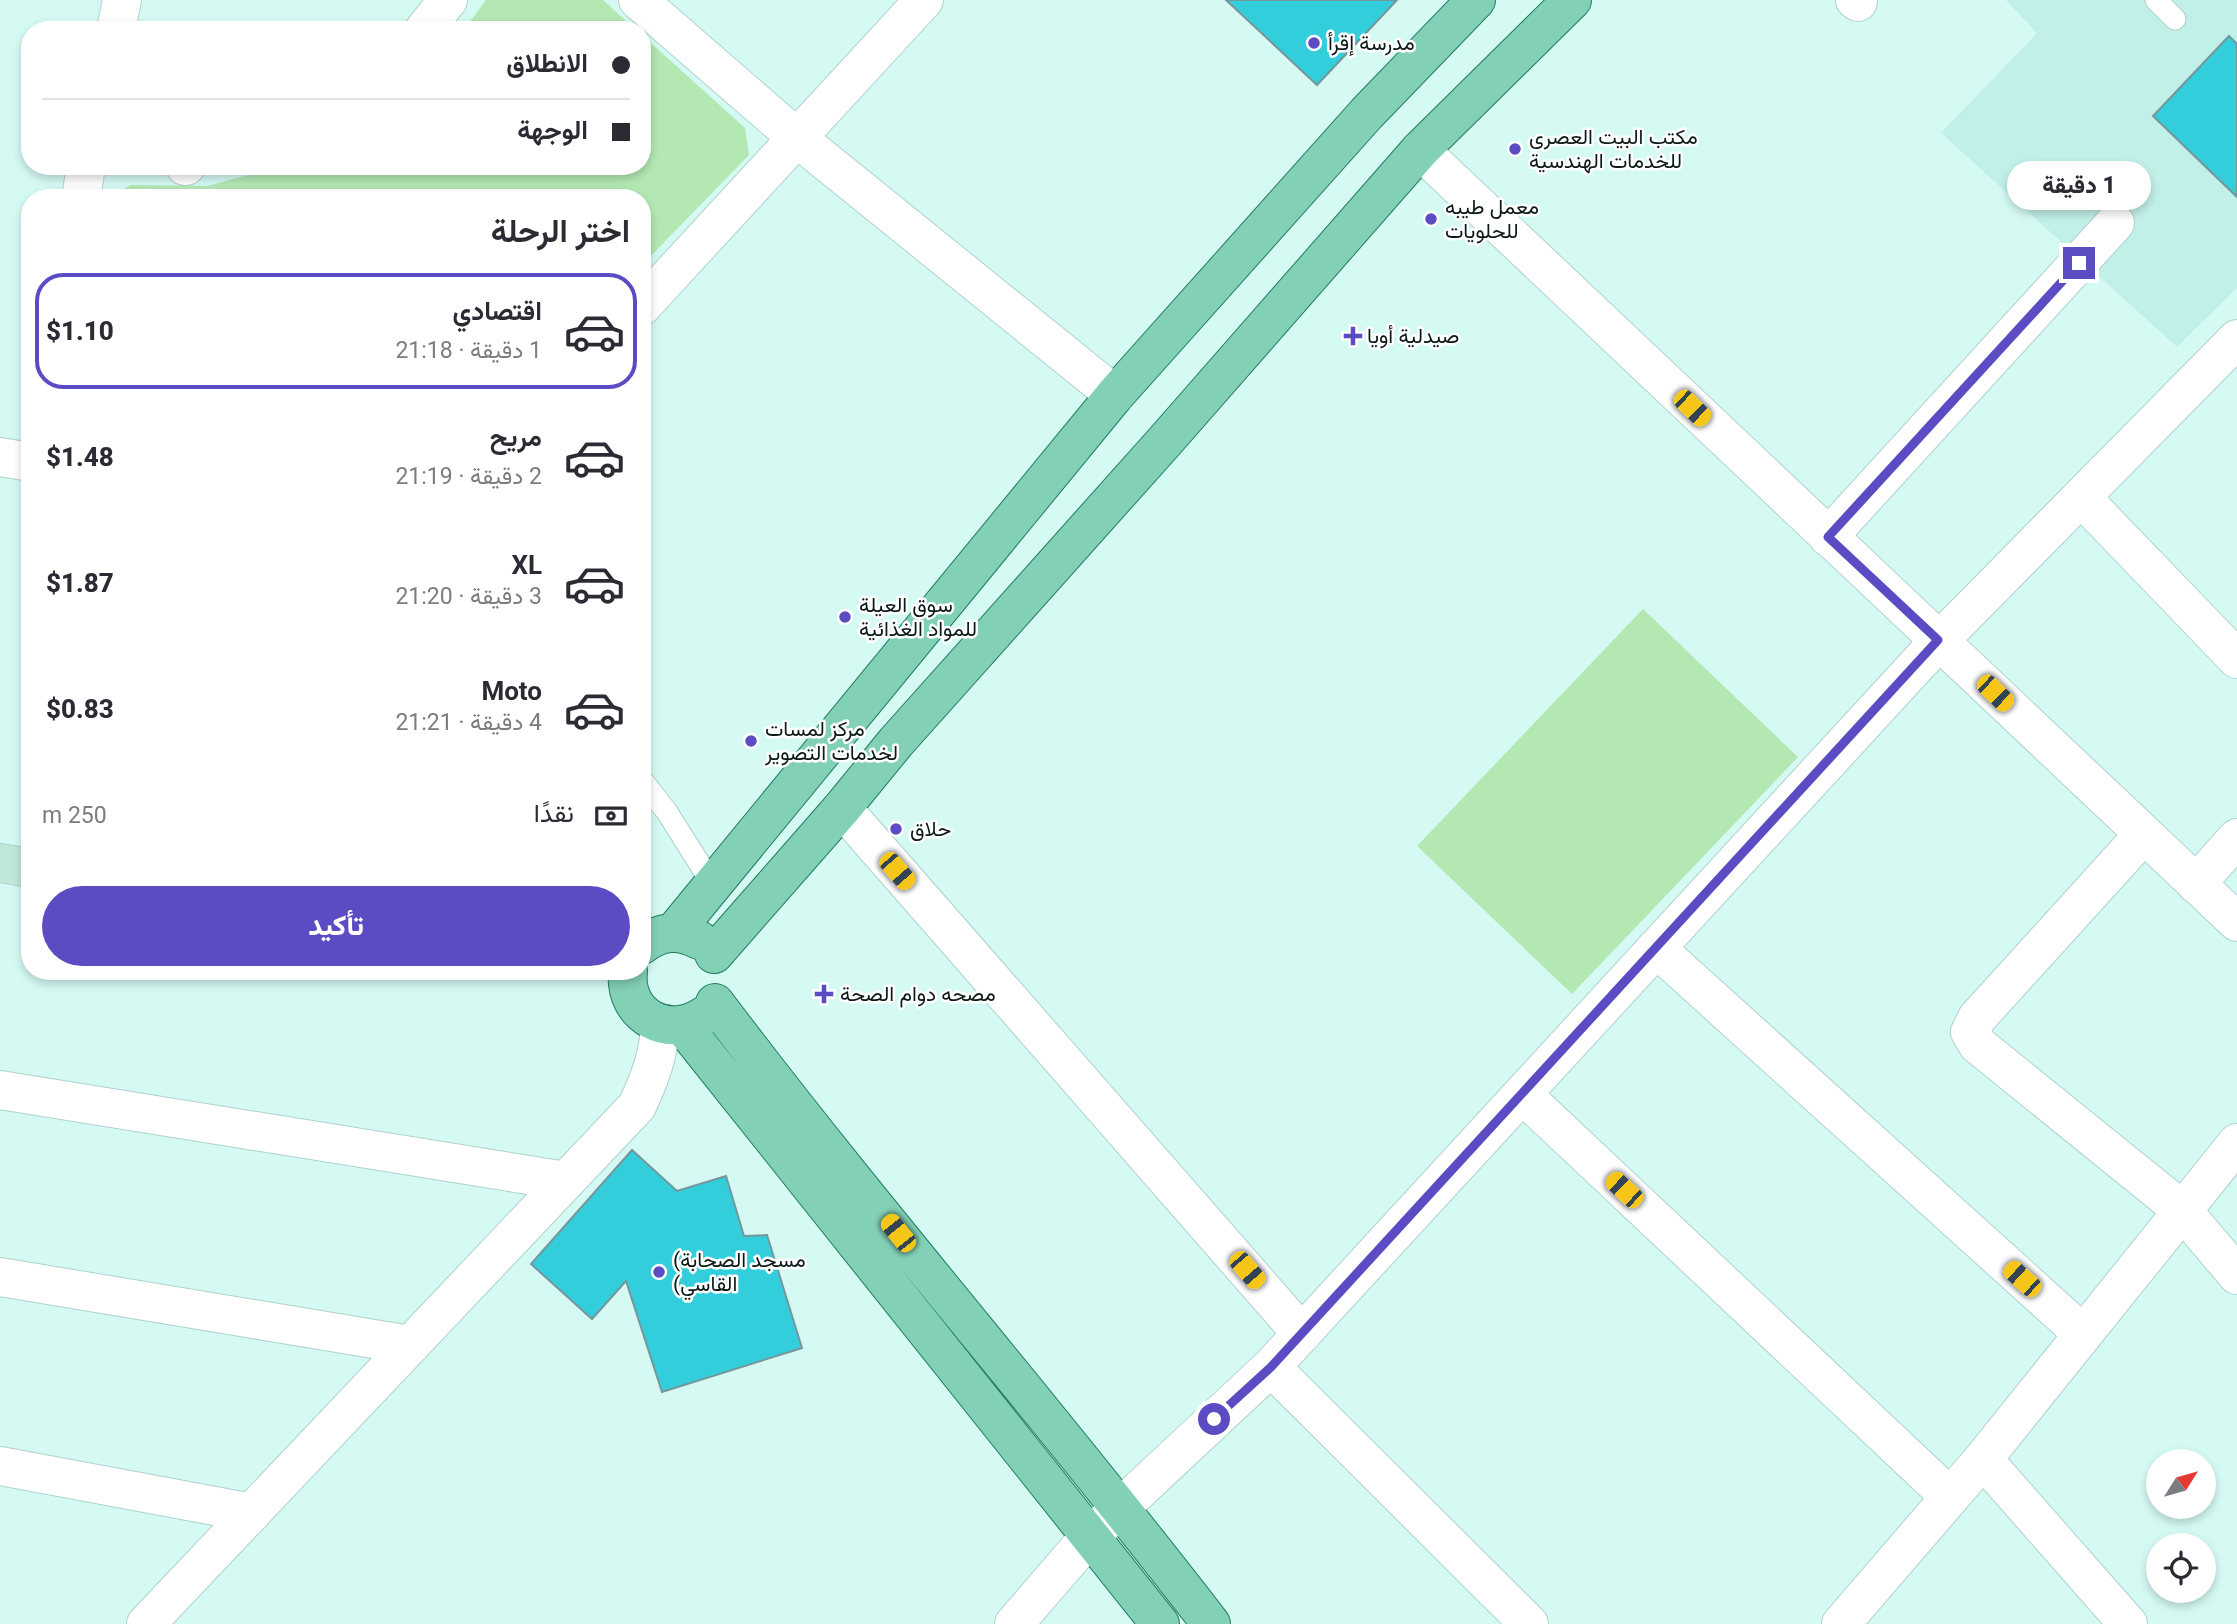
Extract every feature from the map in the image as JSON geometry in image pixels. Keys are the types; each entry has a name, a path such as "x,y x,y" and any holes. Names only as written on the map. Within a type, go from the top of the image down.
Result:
{"main road":[{"path":"658,938 713,885 1115,396 1367,113 1476,0"},
{"path":"714,954 842,808 895,742 1165,441 1420,150 1572,0"},
{"path":"0,863 21,867"},
{"path":"658,938 689,935 703,942 714,954 720,969 721,987 707,1014 696,1022 671,1025"},
{"path":"628,980 629,993 638,1009 671,1025 765,1126 1088,1537 1160,1624"},
{"path":"715,1003 778,1086 1120,1506 1211,1624"}],"street":[{"path":"118,21 122,0"},
{"path":"432,21 448,0"},
{"path":"638,0 797,138 1115,396"},
{"path":"651,296 924,0"},
{"path":"1420,150 2237,922"},
{"path":"1828,537 2115,223"},
{"path":"1014,1624 1088,1537 1271,1367 1302,1334 1938,640 2237,339"},
{"path":"0,457 21,460"},
{"path":"2081,497 2237,659"},
{"path":"842,808 1302,1334"},
{"path":"2144,834 1977,1018 1970,1032 1978,1045 2182,1210 2237,1275"},
{"path":"2196,884 2237,838"},
{"path":"1656,948 2083,1334"},
{"path":"146,1624 638,1106 671,1025"},
{"path":"0,1090 566,1181"},
{"path":"1522,1094 1950,1497"},
{"path":"1841,1624 1983,1459 2237,1143"},
{"path":"0,1277 410,1346"},
{"path":"1271,1367 1529,1624"},
{"path":"1983,1459 2128,1624"},
{"path":"0,1466 252,1513"}],"lane":[{"path":"2156,0 2175,19"},
{"path":"651,792 713,885"}],"shaded area":[{"path":"2006,0 2237,0 2237,288 2177,347 1941,133 2037,33"}],"green space":[{"path":"486,0 603,0 626,21 471,21"},
{"path":"651,43 745,128 749,155 651,256 651,189 124,189 131,185 207,186 249,175 651,175"},
{"path":"1643,609 1798,757 1572,994 1417,846"}],"building":[{"name":"مدرسة إقرأ","path":"1226,0 1397,0 1317,85"},
{"path":"2229,36 2237,44 2237,197 2153,116"},
{"name":"(مسجد الصحابة (القاسي","path":"632,1150 677,1191 726,1176 744,1236 767,1235 802,1348 662,1392 626,1281 592,1319 531,1264"}],"place":[{"name":"مدرسة إقرأ","path":"1314,43"},
{"name":"مكتب البيت العصرى للخدمات الهندسية","path":"1515,149"},
{"name":"معمل طيبه للحلويات","path":"1431,219"},
{"name":"صيدلية أويا","path":"1353,336"},
{"name":"سوق العيلة للمواد الغذائية","path":"845,617"},
{"name":"مركز لمسات لخدمات التصوير","path":"751,741"},
{"name":"حلاق","path":"896,829"},
{"name":"مصحه دوام الصحة","path":"824,994"},
{"name":"(مسجد الصحابة (القاسي","path":"659,1272"}],"route":[{"path":"1214,1419 1271,1367 1938,640 1828,537 2079,263"}]}
